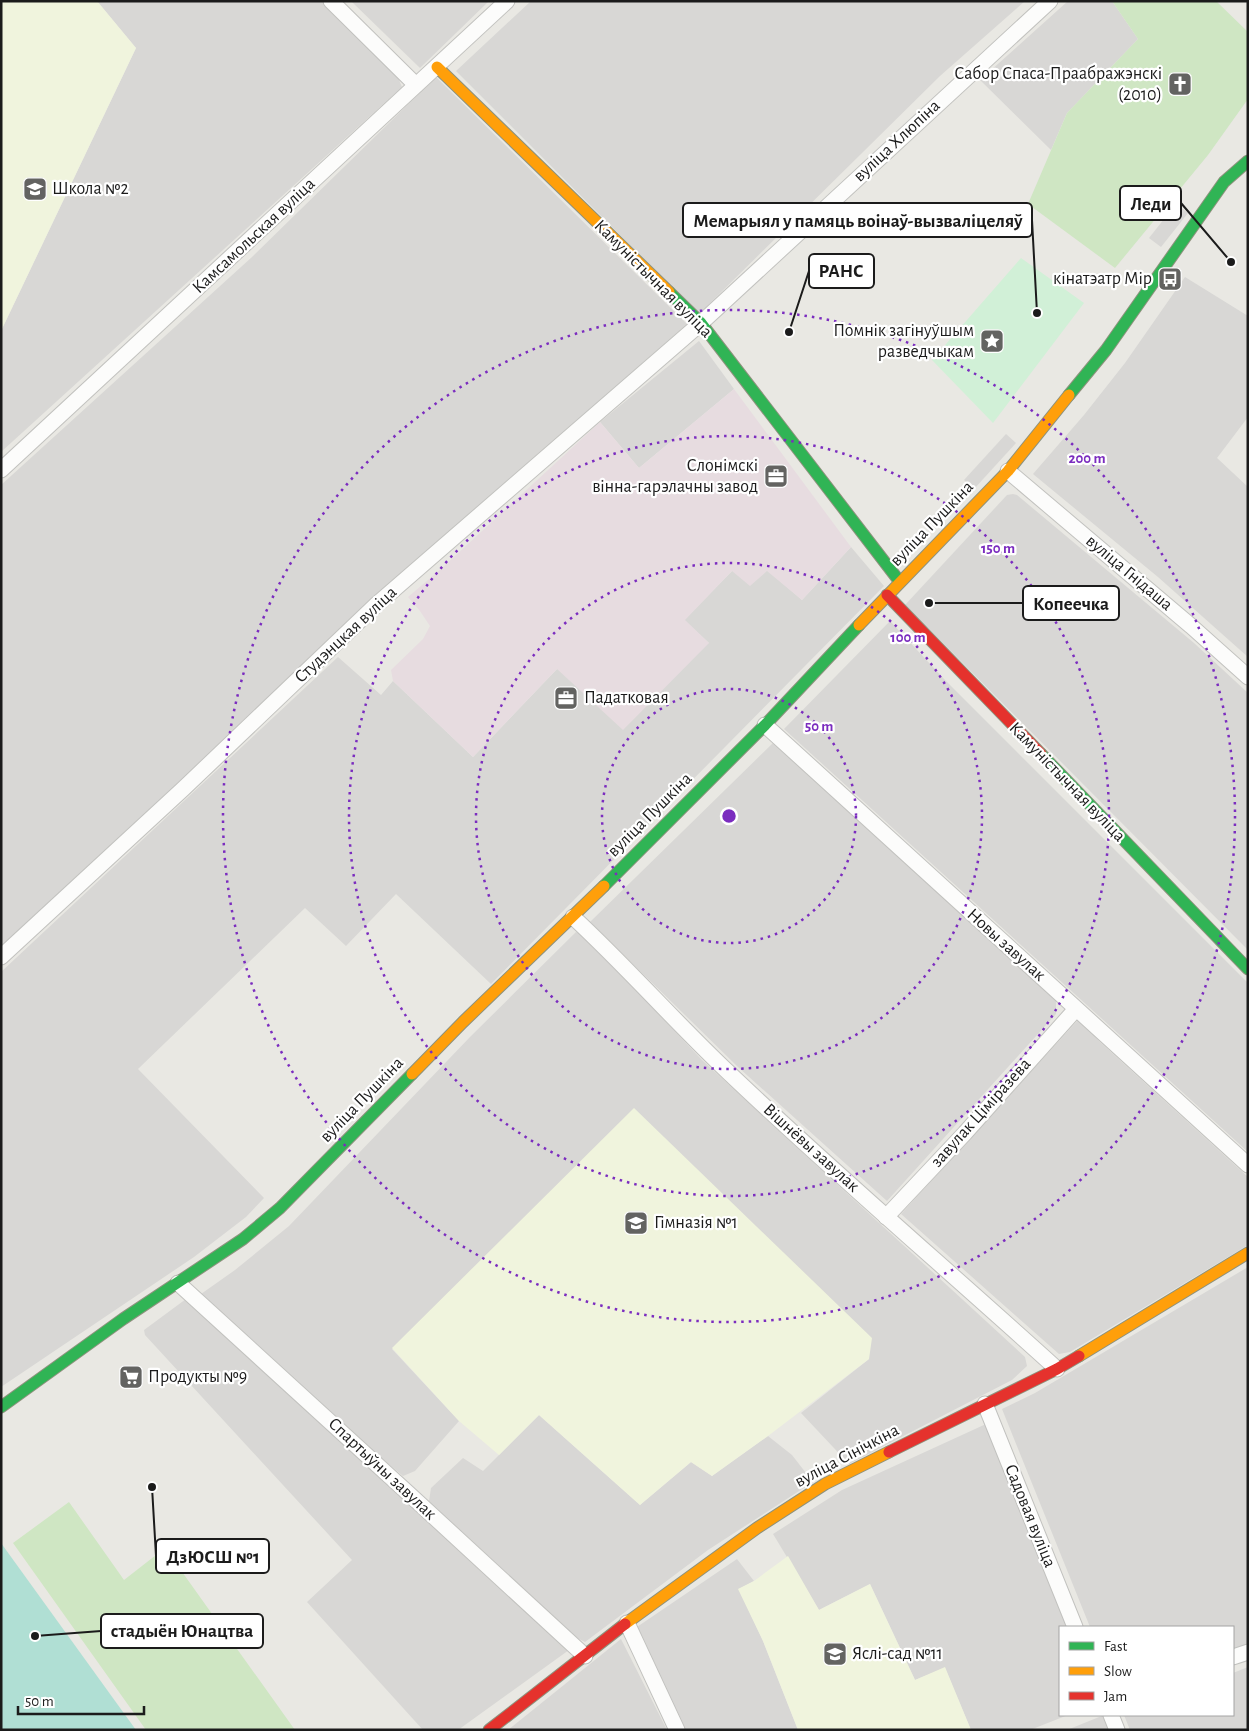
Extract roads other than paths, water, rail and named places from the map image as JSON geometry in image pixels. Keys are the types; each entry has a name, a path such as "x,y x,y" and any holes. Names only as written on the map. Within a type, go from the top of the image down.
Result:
{"street":[{"path":"331,1 416,85"},
{"name":"Камсамольская вуліца","path":"1,470 507,1"},
{"name":"вуліца Хлюпіна","path":"701,323 1050,1"},
{"name":"Камуністычная вуліца","path":"437,67 701,323 900,582"},
{"name":"вуліца Пушкіна","path":"1,1407 123,1319 243,1239 280,1208 423,1062 573,917 765,725 887,595 1008,471 1106,350 1203,210 1224,182 1246,160"},
{"name":"Студэнцкая вуліца","path":"1,957 183,790 376,605 701,323"},
{"name":"вуліца Гнідаша","path":"1008,471 1191,626 1248,677"},
{"name":"Камуністычная вуліца","path":"887,595 1248,969"},
{"name":"Новы завулак","path":"765,725 1248,1165"},
{"name":"Вішнёвы завулак","path":"573,917 728,1072 886,1217 1057,1369"},
{"name":"завулак Ціміразева","path":"886,1217 1076,1009"},
{"name":"вуліца Сінічкіна","path":"489,1730 627,1623 757,1528 825,1484 1057,1369 1248,1252"},
{"name":"Спартыўны завулак","path":"178,1283 584,1656"},
{"name":"Садовая вуліца","path":"984,1404 1075,1626"},
{"path":"627,1623 677,1730"},
{"path":"1234,1657 1248,1652"},
{"path":"1111,1716 1117,1730"}],"place":[{"name":"Сабор Спаса-Праабражэнскі (2010)","path":"1180,84"},
{"name":"Школа №2","path":"35,189"},
{"name":"Леди","path":"1231,262"},
{"name":"кінатэатр Мір","path":"1170,279"},
{"name":"Мемарыял у памяць воінаў-вызваліцеляў","path":"1037,313"},
{"name":"РАНС","path":"789,332"},
{"name":"Помнік загінуўшым разведчыкам","path":"992,341"},
{"name":"Слонімскі вінна-гарэлачны завод","path":"776,476"},
{"name":"Копеечка","path":"929,603"},
{"name":"Падатковая","path":"566,698"},
{"name":"Гімназія №1","path":"636,1223"},
{"name":"Продукты №9","path":"131,1377"},
{"name":"ДзЮСШ №1","path":"152,1487"},
{"name":"стадыён Юнацтва","path":"35,1636"},
{"name":"Яслі-сад №11","path":"835,1654"}]}
